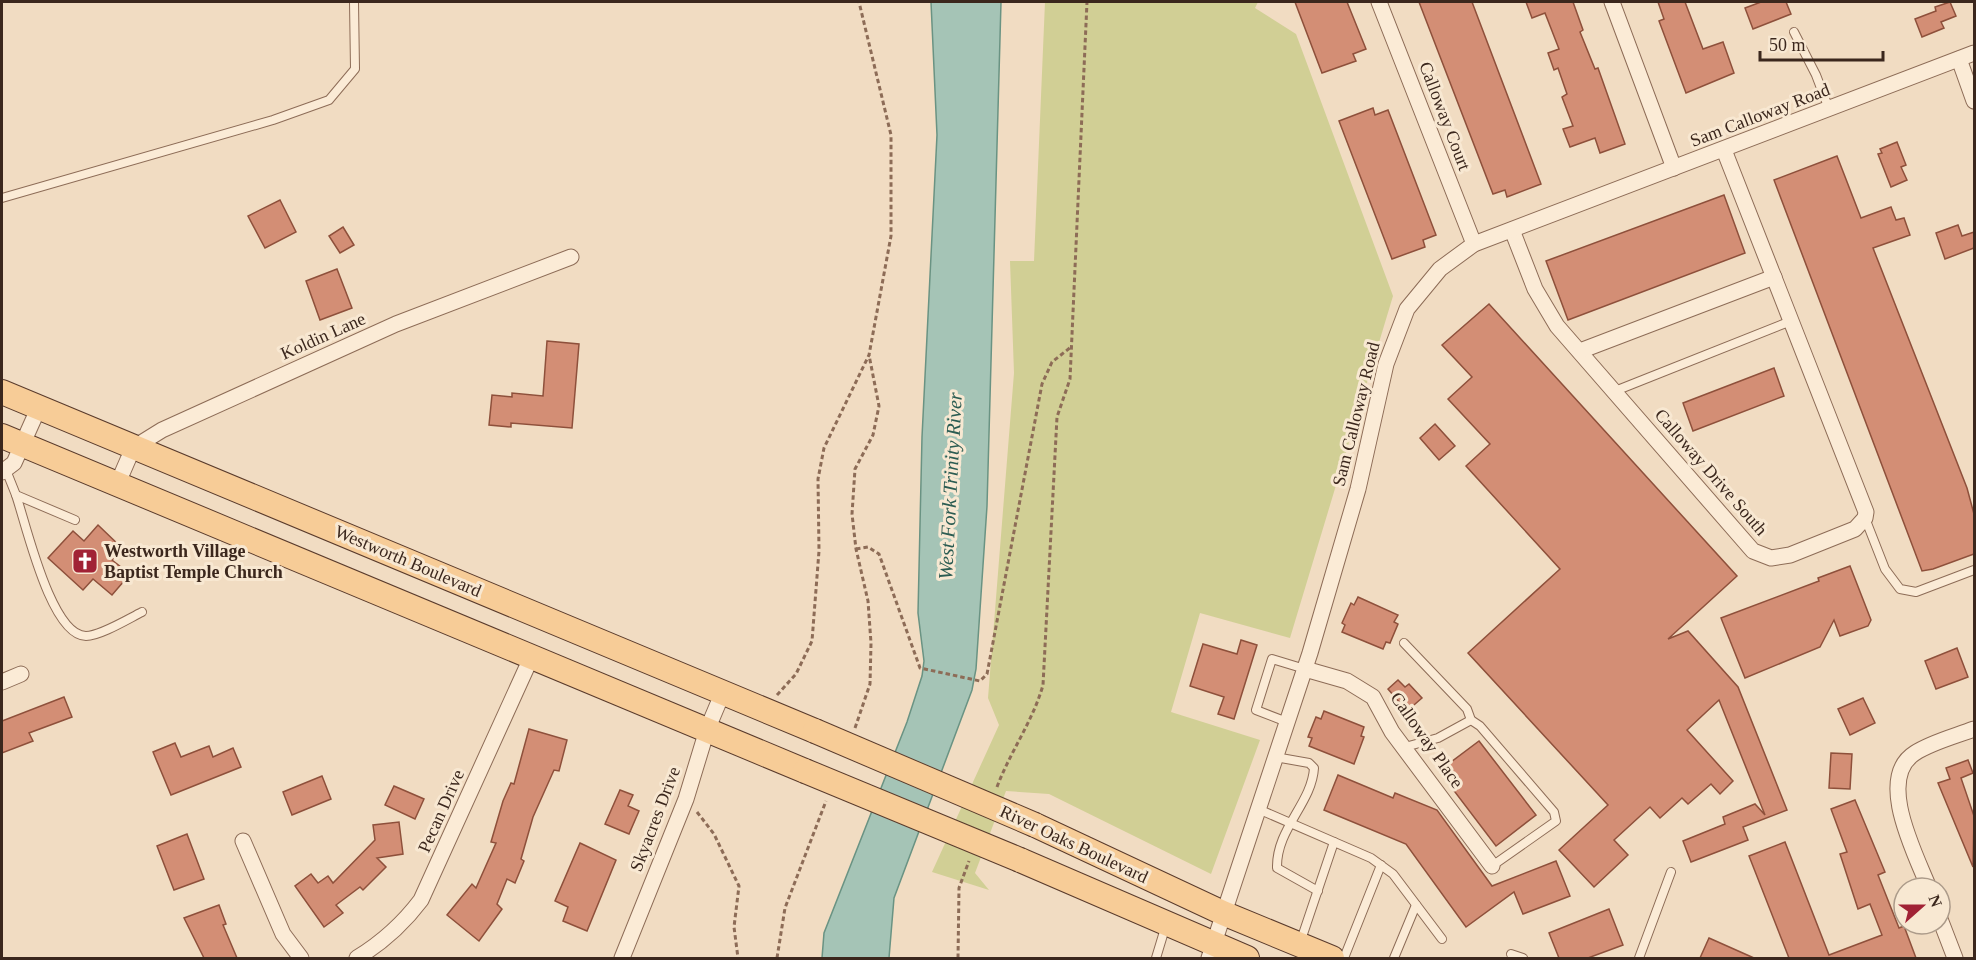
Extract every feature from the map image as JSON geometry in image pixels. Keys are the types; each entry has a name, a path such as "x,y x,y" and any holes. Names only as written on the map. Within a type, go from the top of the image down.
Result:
{"main road":[{"name":"Westworth Boulevard","path":"2,392 815,731"},
{"path":"12,441 707,730"},
{"name":"River Oaks Boulevard","path":"707,730 1166,923 1211,951 1247,958"},
{"name":"River Oaks Boulevard","path":"815,731 1035,825 1223,913 1332,958"}],"street":[{"name":"Calloway Court","path":"1379,2 1474,244"},
{"path":"1612,2 1674,168"},
{"name":"Sam Calloway Road","path":"1211,951 1305,669 1358,489 1386,364 1407,309 1440,269 1474,244 1974,53"},
{"path":"1959,59 1974,101"},
{"path":"1724,150 1866,512 1865,518"},
{"name":"Calloway Drive South","path":"1512,230 1535,289 1557,326 1715,504 1742,540 1764,556 1790,555 1855,529 1865,518"},
{"name":"Koldin Lane","path":"133,448 162,430 396,324 571,257"},
{"path":"1580,351 1774,277"},
{"path":"4,471 12,441 39,407"},
{"path":"117,485 133,448"},
{"name":"Pecan Drive","path":"357,958 378,945 406,920 421,900 531,658"},
{"name":"Calloway Place","path":"1305,669 1347,681 1373,697 1392,732 1492,866"},
{"path":"2,682 21,674"},
{"name":"Skyacres Drive","path":"622,958 687,799 707,730 723,692"},
{"path":"1924,876 1904,822 1896,784 1903,764 1915,753 1974,729"},
{"path":"243,841 283,934 301,958"},
{"path":"1947,936 1955,958"}],"lane":[{"path":"2,198 273,120 329,100 355,69 354,2"},
{"path":"1794,32 1829,109"},
{"path":"1615,391 1791,321"},
{"path":"4,471 16,495 45,584 64,622 77,635 87,637 141,612"},
{"path":"16,495 75,520"},
{"path":"1865,518 1885,569 1900,589 1916,592 1974,570"},
{"path":"1404,643 1467,709 1471,720 1480,726 1554,812 1556,821 1492,866"},
{"path":"1287,722 1256,710 1272,659 1305,669"},
{"path":"1405,747 1438,738 1471,720"},
{"path":"1275,757 1309,763 1314,768 1314,778 1289,822 1277,855 1277,868 1317,891"},
{"path":"1258,809 1371,858 1381,865 1393,874 1442,939"},
{"path":"1299,945 1334,842"},
{"path":"1344,958 1381,865"},
{"path":"1639,958 1671,872"},
{"path":"1394,958 1416,905"},
{"path":"1156,958 1166,923"},
{"path":"1511,954 1523,958"}],"path":[{"path":"765,710 796,674 812,641 819,551 818,479 824,448 869,355 891,236 891,135 860,2"},
{"path":"1038,704 1043,685 1057,417 1070,379 1087,2"},
{"path":"856,549 868,547 879,554 920,668 981,681 987,674 1042,384 1052,362 1071,346"},
{"path":"855,728 870,684 871,643 868,601 856,549 852,514 855,469 873,435 879,406 869,355"},
{"path":"777,958 785,908 828,798"},
{"path":"687,799 714,834 739,886 734,927 738,958"}],"shaded area":[{"path":"1045,2 1258,2 1255,8 1296,34 1393,296 1290,638 1200,613 1171,712 1260,740 1211,874 1049,794 1006,791 975,873 989,890 932,872 999,725 988,698 1014,373 1010,261 1034,261"}],"water":[{"name":"West Fork Trinity River","path":"931,2 1001,2 987,506 976,669 972,690 894,898 889,958 822,958 824,933 907,722 922,676 924,661 918,613 922,437 937,135"}],"building":[{"path":"1295,2 1347,2 1366,49 1353,54 1356,61 1322,73"},
{"path":"1419,2 1472,2 1541,184 1507,197 1505,190 1493,194"},
{"path":"1526,2 1573,2 1583,30 1580,32 1595,69 1598,68 1625,144 1600,153 1595,138 1570,147 1563,129 1573,126 1562,97 1567,94 1558,68 1554,70 1548,53 1559,49 1545,13 1532,18"},
{"path":"1658,2 1685,2 1703,49 1723,42 1734,73 1686,93 1659,21 1664,19"},
{"path":"1761,2 1786,2 1791,14 1753,29 1745,8"},
{"path":"1950,2 1956,16 1941,22 1944,28 1922,37 1915,19 1936,11 1935,7"},
{"path":"1373,108 1375,115 1388,110 1436,235 1423,240 1425,247 1392,259 1339,121"},
{"path":"1897,142 1906,165 1901,167 1907,180 1891,187 1878,154 1882,153 1880,149"},
{"path":"1837,156 1861,218 1891,207 1896,220 1904,218 1910,235 1873,248 1967,488 1974,514 1974,554 1933,569 1922,571 1774,180"},
{"path":"1724,195 1745,253 1568,320 1546,261"},
{"path":"280,200 296,232 265,248 248,216"},
{"path":"1958,225 1962,236 1974,232 1974,248 1945,259 1936,233"},
{"path":"343,227 354,245 340,253 329,236"},
{"path":"337,269 352,308 320,320 306,281"},
{"path":"1489,304 1737,576 1668,639 1688,631 1738,687 1787,810 1743,827 1748,840 1691,862 1683,841 1725,824 1723,817 1755,804 1765,815 1719,700 1687,730 1733,781 1720,794 1711,784 1688,804 1682,798 1660,818 1650,807 1614,840 1628,855 1594,887 1559,850 1608,805 1468,653 1560,569 1466,466 1490,444 1448,399 1472,377 1442,345"},
{"path":"547,341 579,344 572,428 511,423 511,427 489,425 492,395 512,397 512,393 543,396"},
{"path":"1774,368 1784,396 1693,431 1683,403"},
{"path":"1435,424 1455,446 1439,460 1420,438"},
{"path":"98,525 122,548 112,560 130,574 112,595 93,579 83,590 48,558 73,531 84,541"},
{"path":"1850,566 1871,620 1868,626 1840,636 1834,620 1820,647 1745,678 1721,618 1819,581 1818,578"},
{"path":"1358,597 1398,615 1394,622 1398,624 1390,643 1386,642 1383,649 1342,632 1345,625 1342,623 1351,603 1354,605"},
{"path":"1241,640 1257,645 1234,719 1218,714 1224,697 1190,686 1203,644 1237,654"},
{"path":"1957,648 1968,677 1936,689 1925,661"},
{"path":"1398,680 1405,687 1409,684 1422,698 1407,711 1388,689"},
{"path":"64,697 72,717 29,733 33,741 2,753 2,721"},
{"path":"1863,698 1875,723 1850,735 1838,709"},
{"path":"1324,711 1364,727 1361,736 1364,737 1354,764 1309,746 1312,738 1308,737 1316,717 1321,719"},
{"path":"529,729 567,740 559,771 554,770 533,817 521,859 524,861 515,883 507,879 497,904 502,909 479,941 447,915 472,884 476,888 496,843 491,842 503,801 511,783 514,784"},
{"path":"1479,741 1536,815 1496,846 1439,771"},
{"path":"175,743 181,757 209,746 213,757 233,748 241,767 171,795 153,752"},
{"path":"1831,753 1852,754 1850,789 1829,788"},
{"path":"1968,760 1973,773 1961,778 1974,816 1973,867 1938,783 1950,779 1946,768"},
{"path":"1338,775 1393,798 1395,793 1437,810 1492,886 1556,861 1570,896 1523,914 1514,892 1466,927 1406,844 1324,810"},
{"path":"322,776 331,799 292,815 283,792"},
{"path":"394,786 424,799 415,819 385,805"},
{"path":"620,790 633,795 628,806 639,811 629,834 605,824"},
{"path":"1855,800 1885,872 1878,875 1892,910 1892,936 1908,936 1916,958 1789,958 1749,856 1785,842 1829,955 1882,935 1870,904 1858,909 1840,854 1847,852 1831,809"},
{"path":"399,822 403,854 377,858 386,867 363,890 360,887 336,905 343,913 324,927 295,886 311,874 318,883 328,876 333,883 375,840 373,825"},
{"path":"187,834 204,879 174,890 157,846"},
{"path":"580,843 616,860 587,931 563,921 568,907 555,901"},
{"path":"219,905 226,924 223,925 237,958 204,958 184,918"},
{"path":"1609,909 1623,945 1588,958 1559,958 1549,933"},
{"path":"1709,938 1754,958 1700,958"}],"place":[{"name":"Westworth Village Baptist Temple Church","path":"85,561"}]}
